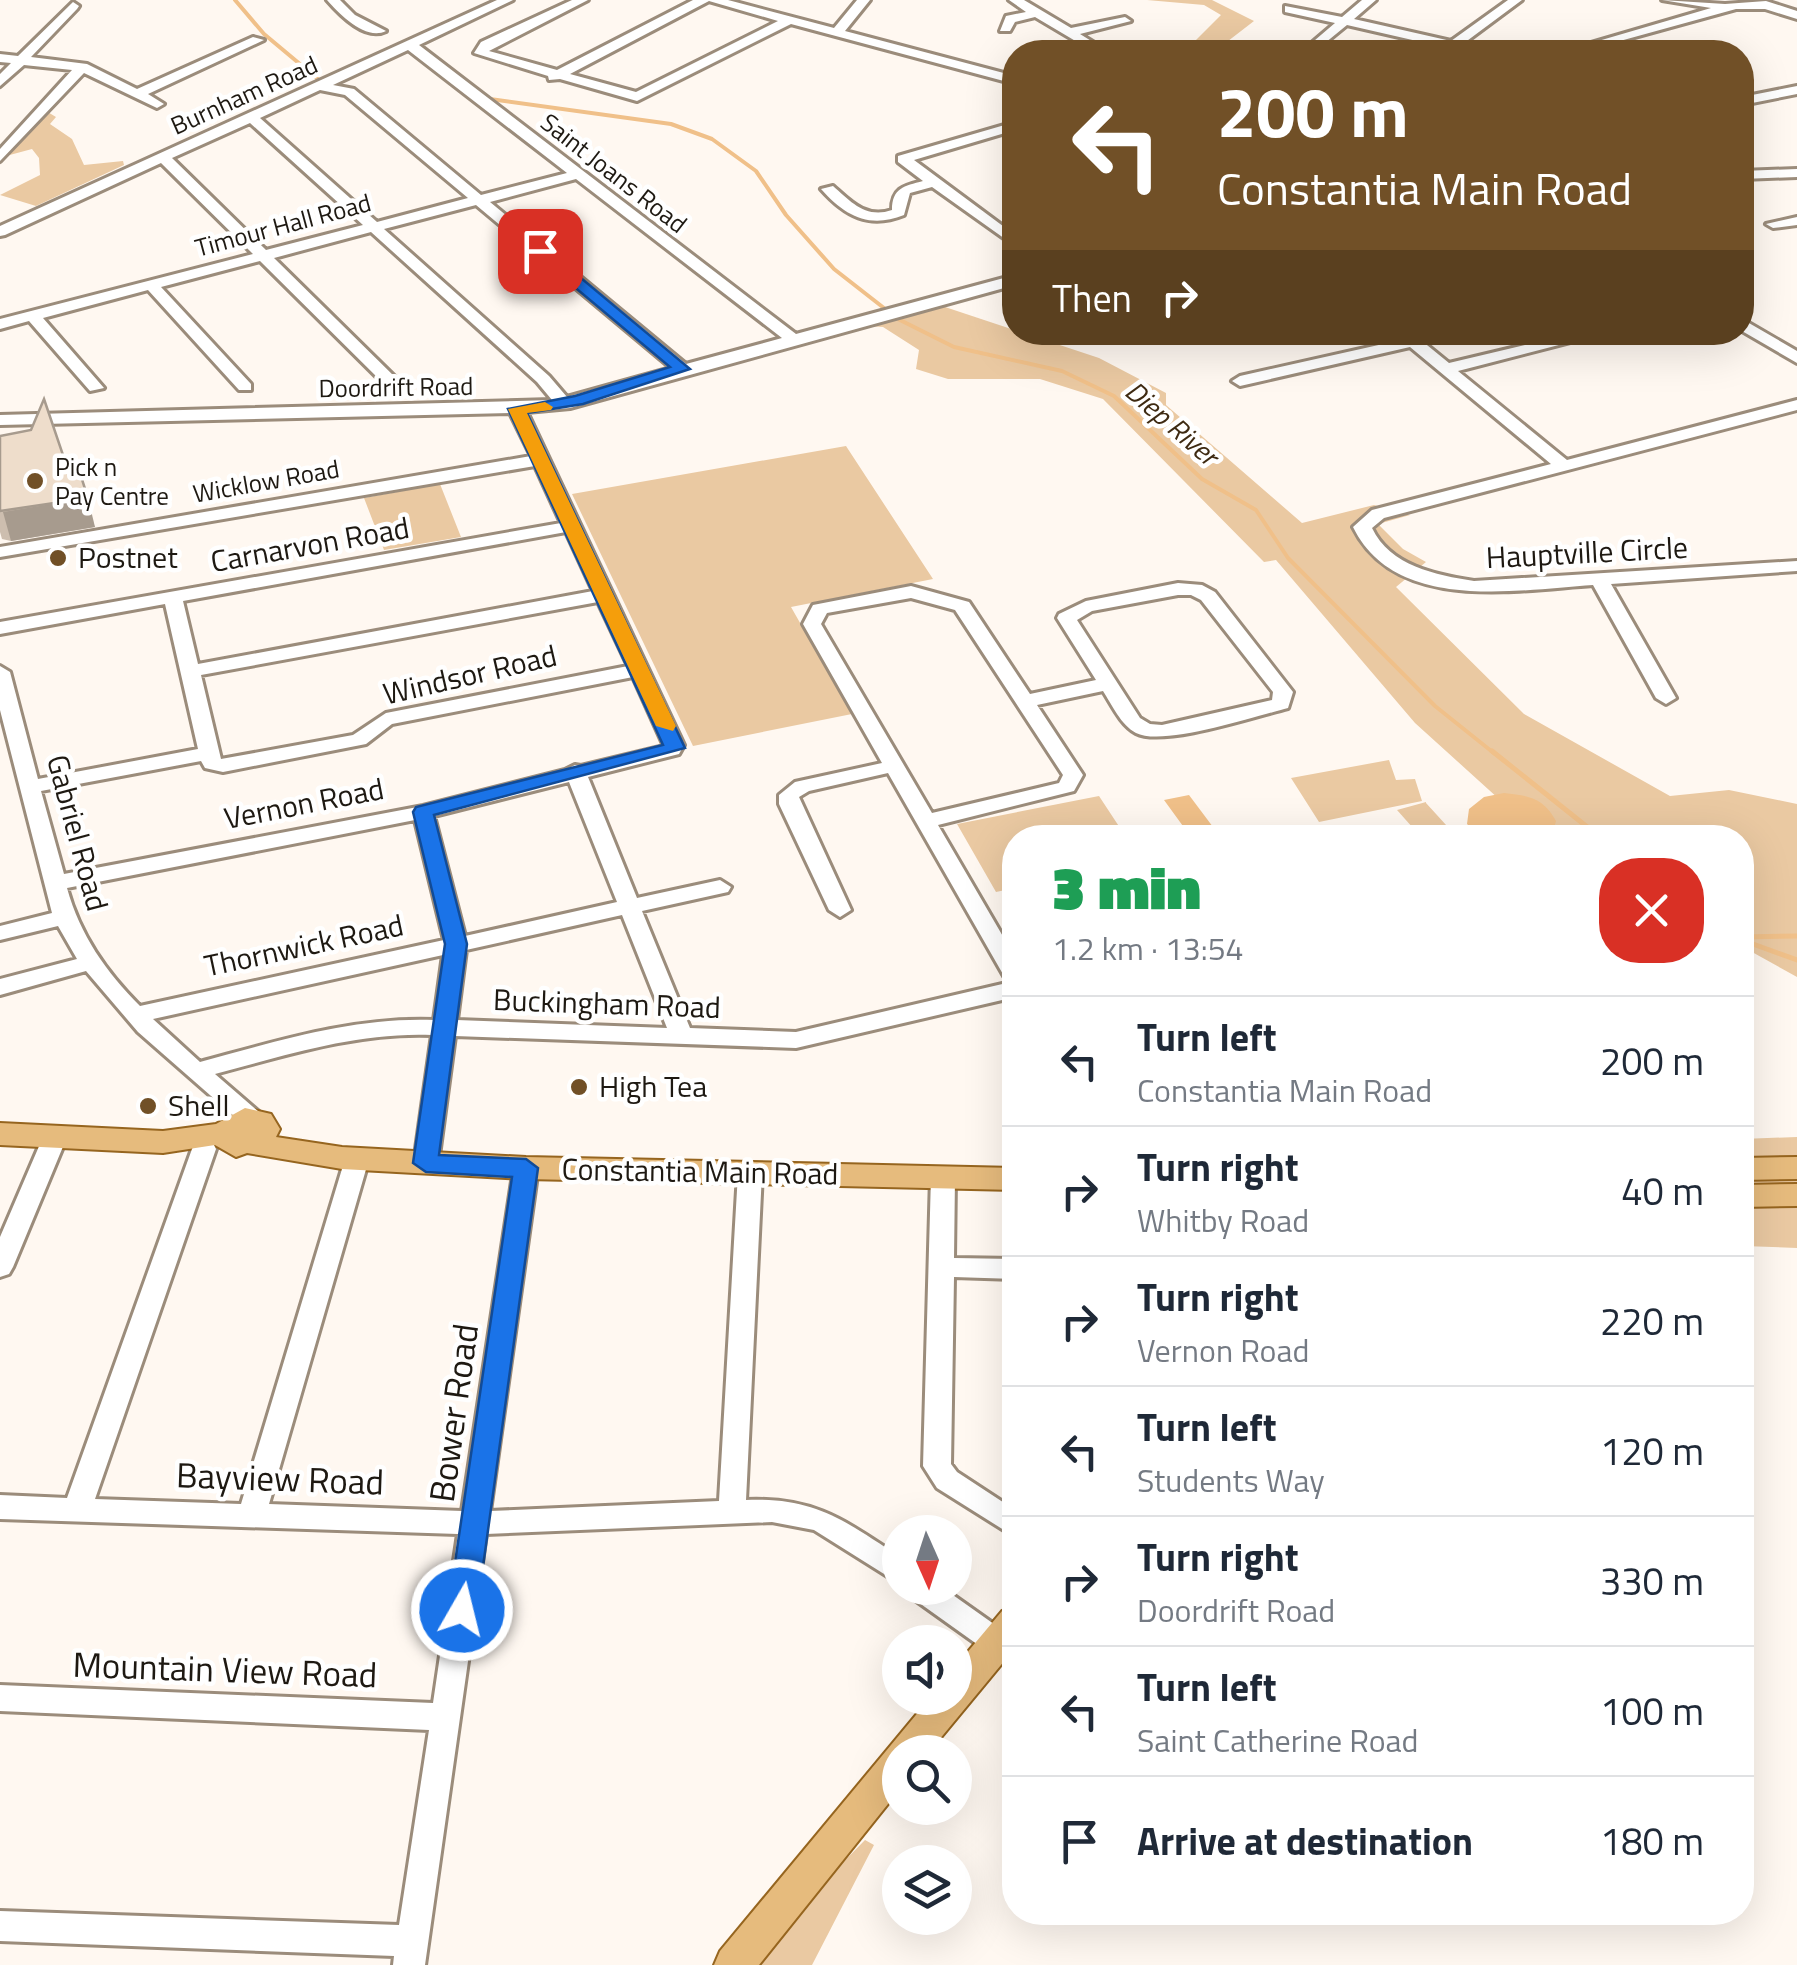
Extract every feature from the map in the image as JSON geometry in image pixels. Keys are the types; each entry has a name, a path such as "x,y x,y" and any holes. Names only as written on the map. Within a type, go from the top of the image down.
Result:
{"main road":[{"name":"Constantia Main Road","path":"0,1134 125,1141 237,1134 372,1160 526,1168 1002,1179"},
{"path":"1754,1169 1797,1168"},
{"path":"1754,1196 1797,1195"},
{"path":"972,1673 1002,1637"},
{"path":"921,1735 937,1715"},
{"path":"734,1965 882,1783"}],"street":[{"path":"335,0 351,18 380,32"},
{"name":"Burnham Road","path":"0,232 507,0"},
{"path":"582,0 480,51 486,57 623,96 646,96 790,20"},
{"path":"554,76 703,0"},
{"path":"714,0 1002,77"},
{"path":"837,33 864,0"},
{"path":"1015,0 1082,40"},
{"path":"1322,40 1370,0"},
{"path":"1461,40 1516,0"},
{"path":"1668,0 1728,7 1766,5 1797,15"},
{"path":"0,82 73,6"},
{"path":"1610,40 1728,7"},
{"path":"1289,9 1348,20 1418,40"},
{"path":"1005,28 1010,19 1037,13"},
{"path":"1069,32 1125,20"},
{"path":"140,93 258,40"},
{"name":"Saint Joans Road","path":"410,45 790,338"},
{"path":"0,58 82,67 157,104"},
{"path":"0,157 82,67"},
{"path":"324,83 349,92 682,369"},
{"path":"1754,97 1797,90"},
{"path":"250,117 542,379 564,404"},
{"path":"1002,130 904,159 1002,233"},
{"path":"163,156 392,383"},
{"path":"1754,175 1797,173"},
{"name":"Timour Hall Road","path":"0,324 579,174"},
{"path":"828,189 856,216 873,219 899,212 899,197 906,190 932,183"},
{"path":"1774,224 1797,221"},
{"name":"Doordrift Road","path":"0,420 517,409 564,404 790,338 1002,283"},
{"path":"151,285 246,387"},
{"path":"33,316 96,388"},
{"path":"1754,331 1797,358"},
{"path":"1240,382 1380,345"},
{"path":"1416,345 1564,466 1797,405"},
{"path":"1445,369 1546,345"},
{"path":"517,409 639,670"},
{"name":"Wicklow Road","path":"0,552 540,460"},
{"name":"Hauptville Circle","path":"1564,466 1378,514 1363,524 1366,537 1392,560 1433,579 1489,588 1793,571"},
{"name":"Carnarvon Road","path":"0,628 572,526"},
{"path":"1600,581 1666,698"},
{"path":"1188,588 1208,596 1285,698 1272,708 1152,731 1134,722 1107,684 1065,624 1069,613 1188,588"},
{"path":"926,821 1058,792 1067,787 1073,775 965,609 940,599 902,592 828,606 814,613 812,624 1002,953"},
{"path":"190,671 604,595"},
{"path":"173,597 208,753"},
{"name":"Vernon Road","path":"55,882 423,812 576,771 668,752 674,745 639,670"},
{"name":"Windsor Road","path":"31,787 208,753 212,764 223,766 359,740 386,719 639,670"},
{"name":"Gabriel Road","path":"0,672 64,917 89,963 136,1015 202,1075 237,1134"},
{"path":"1026,701 1107,684"},
{"path":"840,910 789,804 790,795 802,786 894,766"},
{"path":"576,771 682,1036"},
{"path":"423,812 456,944 426,1163"},
{"name":"Thornwick Road","path":"136,1015 720,887"},
{"path":"0,933 64,917"},
{"path":"0,987 89,963"},
{"name":"Buckingham Road","path":"202,1075 336,1034 396,1026 811,1038 1002,992"},
{"path":"76,1509 237,1134"},
{"path":"0,1267 55,1137"},
{"path":"252,1515 372,1160"},
{"name":"Bower Road","path":"411,1953 526,1168"},
{"path":"732,1508 750,1173"},
{"path":"943,1177 937,1466 947,1480 1002,1516"},
{"path":"942,1267 1002,1269"},
{"name":"Bayview Road","path":"0,1507 476,1524 732,1508 797,1513 822,1520 882,1560"},
{"path":"954,1605 1002,1630"},
{"name":"Mountain View Road","path":"0,1698 446,1717"},
{"path":"0,1926 411,1953"}],"shaded area":[{"path":"1147,0 1212,0 1254,21 1229,40 1196,40 1221,15 1204,5"},
{"path":"46,111 56,117 50,124 72,139 84,165 123,161 124,165 36,206 0,195 40,175 39,158 32,149 6,156"},
{"path":"942,306 1002,326 1002,345 1060,345 1099,358 1166,393 1166,405 1302,523 1374,505 1410,515 1378,524 1403,549 1426,562 1396,587 1524,714 1670,796 1729,790 1797,804 1797,977 1754,953 1754,825 1528,825 1415,723 1276,560 1264,562 1103,399 1040,379 948,379 916,369 919,350 883,327 869,326"},
{"path":"846,446 933,579 791,607 852,714 693,746 572,494"},
{"path":"440,484 461,537 384,550 364,498"},
{"path":"1389,760 1396,780 1415,779 1422,801 1319,822 1291,778"},
{"path":"1504,793 1528,797 1551,813 1555,825 1468,825 1469,809 1484,797"},
{"path":"1189,795 1212,825 1182,825 1164,800"},
{"path":"1099,796 1118,825 1002,825 1002,891 996,892 957,824"},
{"path":"1426,802 1446,825 1410,825 1397,810"},
{"path":"1797,1137 1797,1248 1754,1246 1754,1139"},
{"path":"865,1840 874,1845 812,1965 758,1965 812,1894"}],"building":[{"path":"44,399 66,464 78,467 88,498 0,511 0,436 31,430"}],"waterway":[{"name":"Diep River","path":"235,0 264,34 319,80"},
{"name":"Diep River","path":"490,99 671,124 712,139 756,171 786,215 834,269 898,319 954,347 1062,371 1114,396 1202,479 1256,510 1288,558 1435,706 1495,754"},
{"name":"Diep River","path":"1492,751 1585,825"},
{"path":"1754,937 1797,936"},
{"name":"Diep River","path":"1754,944 1797,960"}],"slow traffic":[{"path":"545,407 517,409 666,726"}],"place":[{"name":"Pick n Pay Centre","path":"35,481"},
{"name":"Postnet","path":"58,558"},
{"name":"High Tea","path":"579,1087"},
{"name":"Shell","path":"148,1106"}],"route":[{"path":"462,1610 526,1168 426,1163 456,944 423,812 674,748 517,409 578,401 682,369 540,251"}]}
